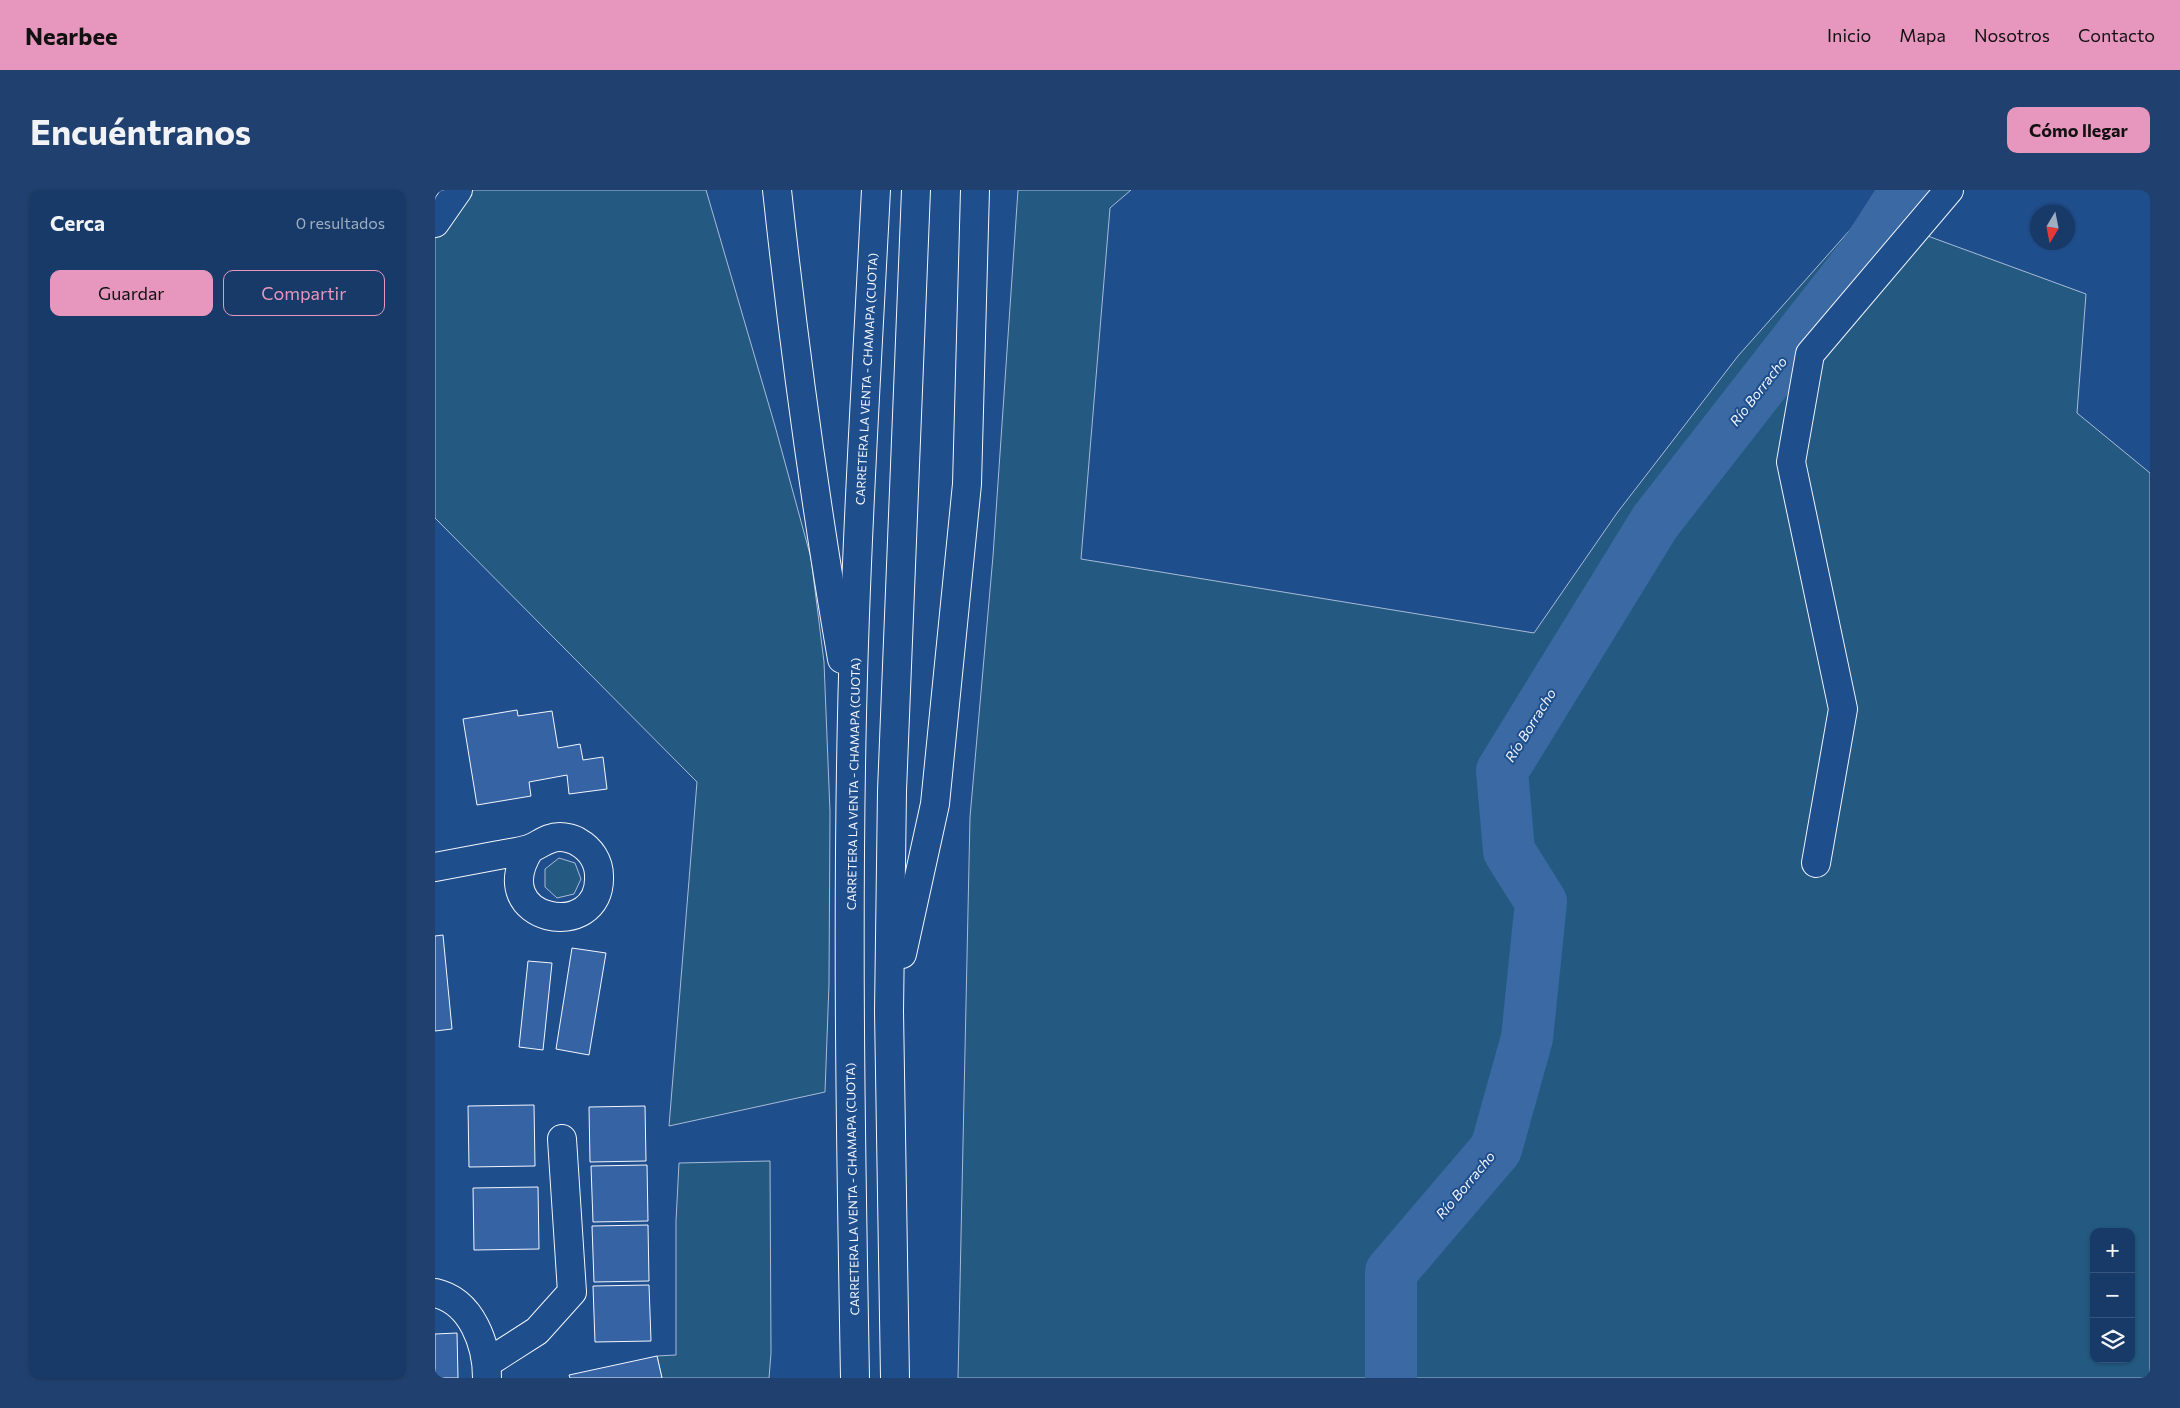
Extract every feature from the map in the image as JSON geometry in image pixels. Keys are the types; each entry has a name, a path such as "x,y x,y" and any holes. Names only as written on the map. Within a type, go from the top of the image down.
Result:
{"main road":[{"path":"435,223 458,190"},
{"path":"777,190 793,336 820,531 852,715"},
{"name":"CARRETERA LA VENTA - CHAMAPA (CUOTA)","path":"855,1378 850,1078 852,715 859,513 875,190"},
{"path":"895,1378 889,1011 893,791 917,190"},
{"path":"889,1011 935,804 967,484 975,190"},
{"path":"1816,863 1843,709 1791,462 1810,354 1949,190"},
{"path":"435,867 530,849"},
{"path":"435,1293 442,1294 464,1310 481,1336 487,1371 537,1331 572,1292 563,1139"}],"shaded area":[{"path":"435,190 706,190 775,426 811,558 824,662 830,812 829,984 825,1092 669,1126 697,782 435,518"},
{"path":"1018,190 1131,190 1110,208 1081,559 1534,633 1617,513 1738,356 1865,213 2086,294 2077,413 2150,473 2150,1378 958,1378 970,817 993,556"},
{"path":"559,858 575,863 581,879 574,894 557,898 545,887 545,869"},
{"path":"770,1161 771,1353 769,1378 662,1378 657,1356 676,1355 676,1221 679,1163"}],"building":[{"path":"517,710 518,716 552,711 558,748 580,744 583,760 603,757 607,789 569,794 567,775 529,782 531,796 477,805 463,719"},
{"path":"443,935 452,1029 435,1031 435,936"},
{"path":"572,948 606,953 589,1055 556,1049"},
{"path":"528,961 552,963 543,1050 519,1047"},
{"path":"534,1105 535,1166 469,1167 468,1106"},
{"path":"645,1106 646,1161 590,1162 589,1107"},
{"path":"647,1165 648,1221 593,1222 591,1166"},
{"path":"538,1187 539,1249 474,1250 473,1188"},
{"path":"648,1225 649,1281 594,1282 592,1226"},
{"path":"649,1285 651,1341 595,1342 593,1286"},
{"path":"457,1333 458,1378 435,1378 435,1334"},
{"path":"657,1356 662,1378 570,1378 569,1375"}],"waterway":[{"name":"Río Borracho","path":"1391,1378 1391,1272 1496,1149 1527,1038 1541,902 1509,851 1502,771 1655,522 1868,249 1906,190"}]}
